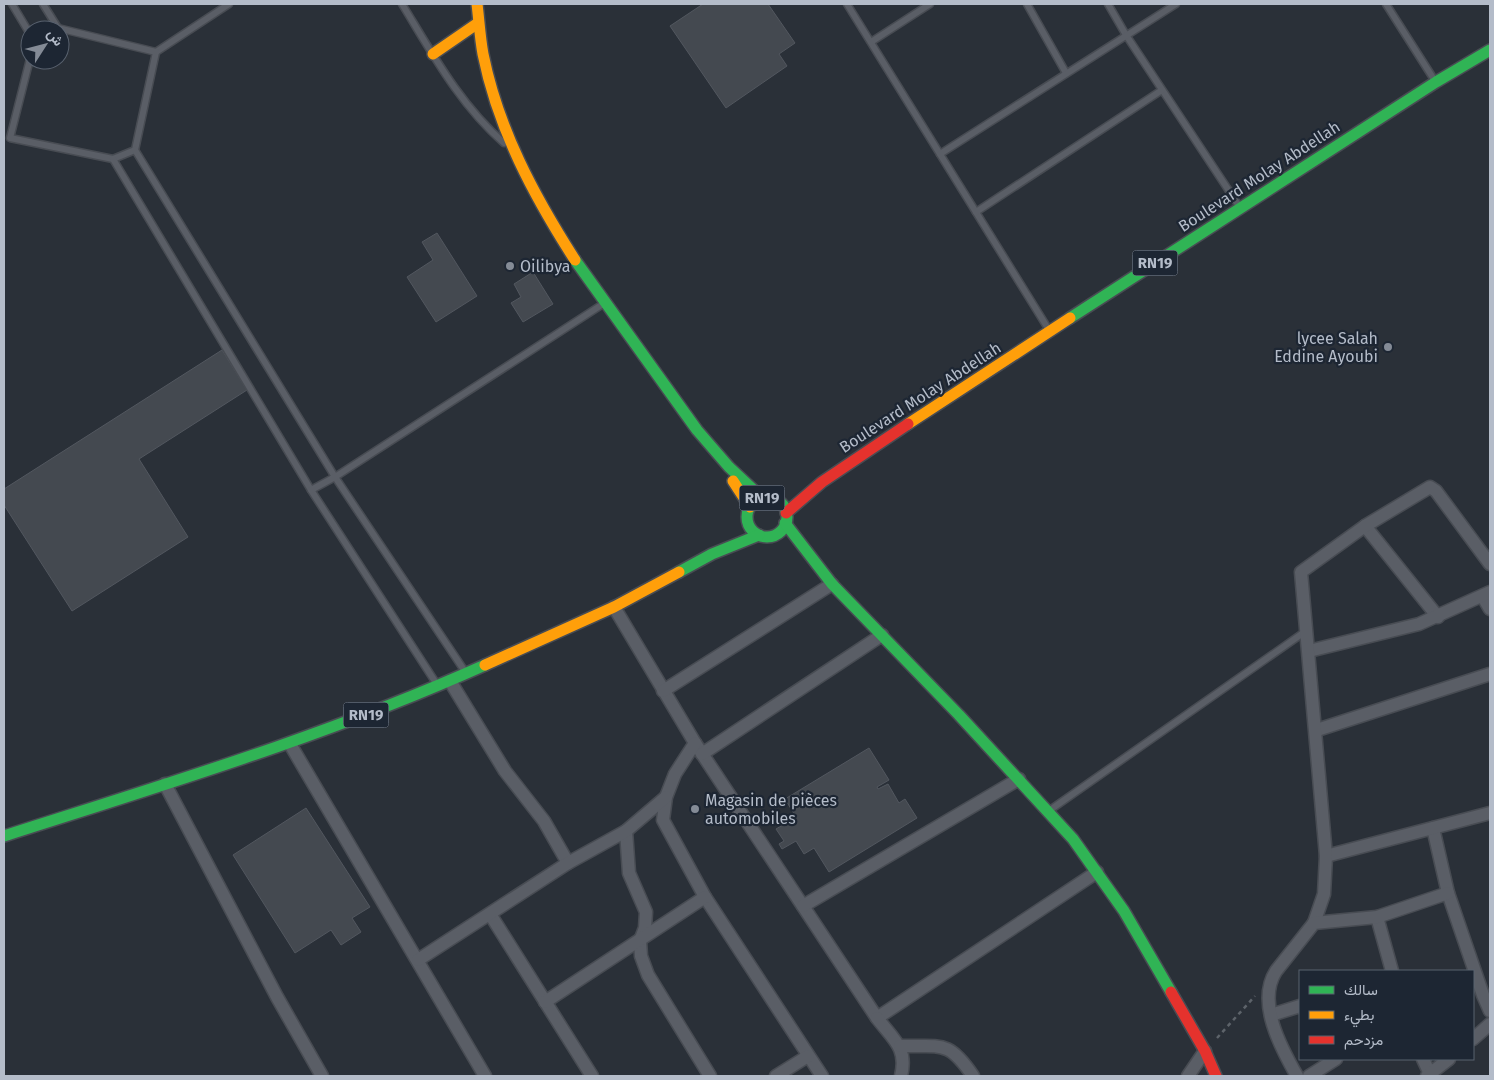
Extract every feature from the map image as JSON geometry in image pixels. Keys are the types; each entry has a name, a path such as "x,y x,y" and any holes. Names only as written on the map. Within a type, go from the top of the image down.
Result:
{"main road":[{"path":"477,4 478,23 488,79 499,119 512,150 547,216 604,303 719,456 750,507"},
{"path":"433,54 478,23"},
{"name":"Boulevard Molay Abdellah","path":"822,482 1240,208 1436,82 1490,50"},
{"path":"719,456 762,498"},
{"name":"RN19","path":"712,554 740,527 750,507 762,498 774,499 822,482"},
{"name":"RN19","path":"4,836 290,744 450,681 614,606 712,554 759,536 765,537 777,534 785,518 822,482"},
{"name":"RN19","path":"774,499 783,507 785,518"},
{"path":"785,518 812,560 832,584 1049,811 1097,872 1129,920 1205,1051 1216,1076"},
{"name":"RN19","path":"740,527 749,527 759,536"},
{"path":"777,534 812,560"}],"street":[{"path":"1297,1076 1271,1015 1269,1001 1271,978 1314,923 1324,894 1326,856 1301,572 1365,526 1430,487 1436,491 1490,564"},
{"path":"1365,526 1438,617"},
{"path":"663,691 832,584"},
{"path":"1309,651 1438,617 1486,594 1490,609"},
{"path":"614,606 698,748 877,1018 900,1046 903,1055 901,1076"},
{"path":"822,1076 705,897 663,820 666,797 675,774 698,748 882,635"},
{"path":"1316,730 1490,674"},
{"path":"450,681 505,771 544,821 568,863"},
{"path":"290,744 485,1076"},
{"path":"804,906 1019,779"},
{"path":"165,784 277,997 322,1076"},
{"path":"418,960 568,863 626,831 666,797"},
{"path":"1326,856 1490,813"},
{"path":"1433,828 1448,893 1486,994 1490,1011"},
{"path":"626,831 629,873 646,912 645,928 640,942 641,956 648,975 710,1076"},
{"path":"877,1018 1097,872"},
{"path":"1314,923 1377,917 1448,893"},
{"path":"545,1002 640,942 705,897"},
{"path":"490,914 592,1076"},
{"path":"1377,917 1392,970"},
{"path":"1271,1015 1299,1006"},
{"path":"1474,1038 1490,1024"},
{"path":"900,1046 950,1049 958,1055 973,1076"},
{"path":"1188,1076 1205,1051"},
{"path":"776,1076 808,1056"},
{"path":"1309,1076 1334,1060"},
{"path":"1424,1060 1429,1075 1448,1060"}],"lane":[{"path":"12,4 22,20"},
{"path":"43,4 51,20"},
{"path":"229,4 156,52 135,150 335,477 466,674"},
{"path":"402,4 433,54 478,119 512,150"},
{"path":"847,4 1050,331"},
{"path":"871,42 930,4"},
{"path":"1026,4 1066,74"},
{"path":"1108,4 1126,35 1240,208"},
{"path":"940,154 1176,4"},
{"path":"1386,4 1436,82"},
{"path":"70,32 156,52"},
{"path":"4,142 10,138 27,70"},
{"path":"976,212 1162,90"},
{"path":"10,138 113,159 135,150"},
{"path":"113,159 311,490 438,686"},
{"path":"311,490 335,477 604,303"},
{"path":"1049,811 1307,631"}],"path":[{"path":"1205,1051 1271,978"}],"building":[{"path":"703,4 768,4 795,43 779,54 787,66 726,108 670,26"},
{"path":"437,233 477,296 436,322 407,277 433,260 422,242"},
{"path":"533,272 553,304 523,322 511,303 521,297 514,284"},
{"path":"222,350 247,390 139,459 188,537 72,611 4,505 4,489"},
{"path":"869,748 889,780 877,787 878,789 888,784 899,803 905,799 917,818 829,872 814,848 804,854 796,841 782,849 779,844 784,841 776,829 796,817 785,799"},
{"path":"306,808 370,907 352,918 361,932 341,945 331,930 295,953 233,855"}],"traffic: fast":[{"path":"1070,318 1436,82 1490,50"},
{"path":"575,260 697,430 729,467 762,498"},
{"path":"767,497 781,503 787,517 781,531 767,537 753,531 747,517 753,503 767,497"},
{"path":"785,523 832,584 959,715 1073,839 1124,911 1171,992"},
{"path":"679,572 712,554 759,535"},
{"path":"4,836 186,778 307,736 367,714 485,665"}],"traffic: slow":[{"path":"477,4 483,54 498,109 519,161 545,211 575,260"},
{"path":"433,54 478,23"},
{"path":"908,424 1070,318"},
{"path":"733,481 750,507"},
{"path":"485,665 614,607 679,572"}],"traffic: jam":[{"path":"786,513 822,482 908,424"},
{"path":"1171,992 1205,1051 1216,1076"}],"place":[{"name":"Oilibya","path":"510,266"},
{"name":"lycee Salah Eddine Ayoubi","path":"1388,347"},
{"name":"Magasin de pièces automobiles","path":"695,809"}]}
